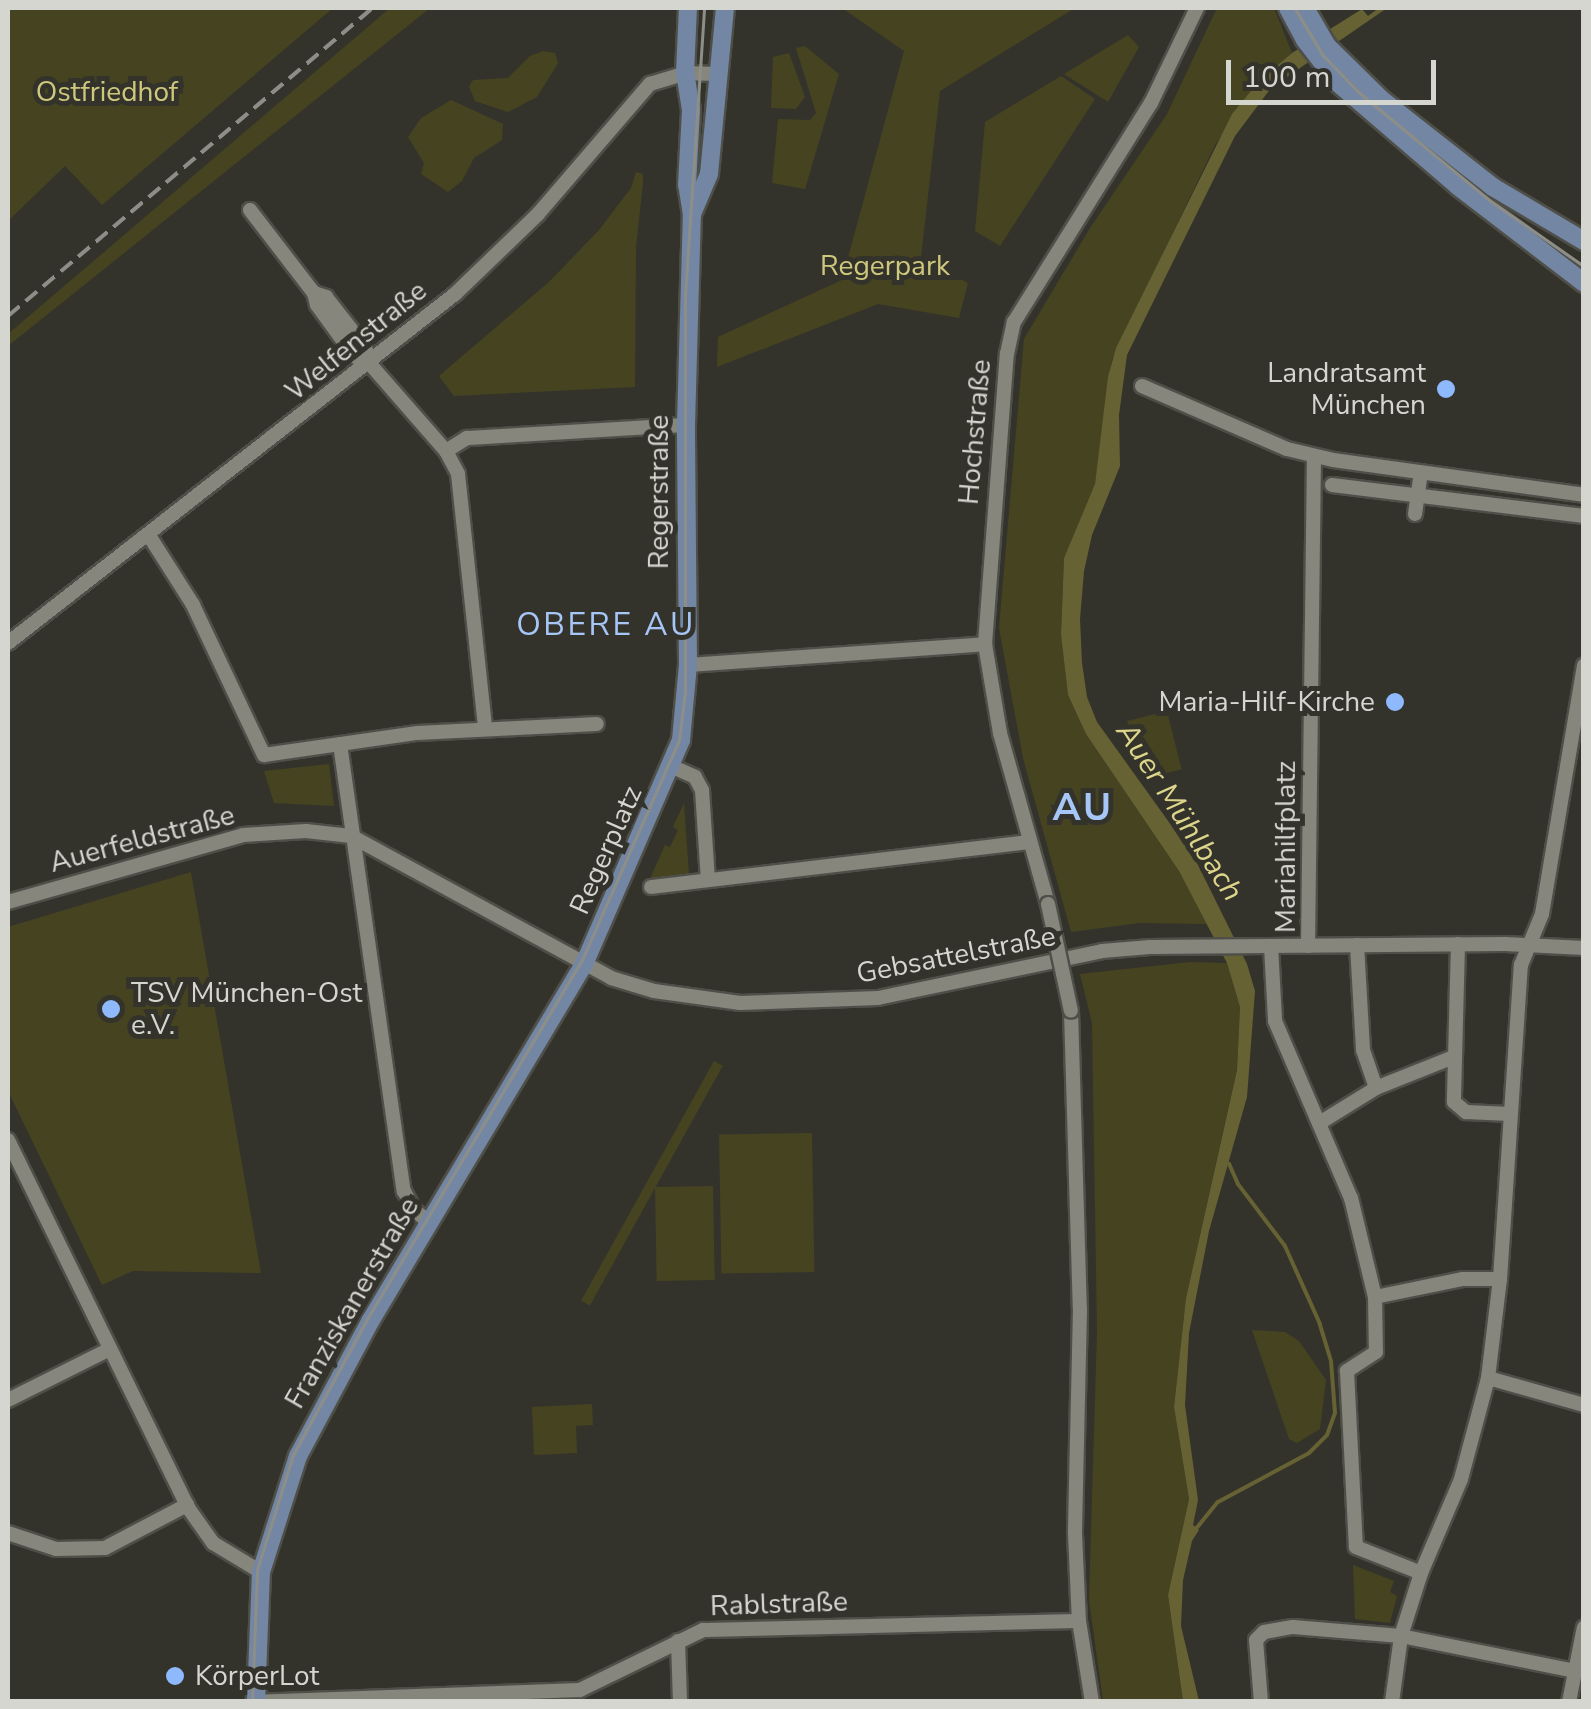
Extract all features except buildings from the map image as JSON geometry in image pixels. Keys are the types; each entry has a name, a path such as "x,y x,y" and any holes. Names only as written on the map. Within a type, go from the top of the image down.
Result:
{"main road":[{"name":"Regerstraße","path":"672,768 686,719 688,665 686,425 692,215 687,184 690,110 684,73 688,8"},
{"name":"Regerstraße","path":"692,215 706,186 725,8"},
{"path":"1296,12 1382,100 1493,187 1584,241"},
{"path":"1296,12 1339,84 1459,187 1584,283"},
{"name":"Regerplatz","path":"585,962 672,768"},
{"name":"Franziskanerstraße","path":"255,1701 261,1572 284,1491 316,1420 585,962"}],"street":[{"name":"Hochstraße","path":"1080,1621 1074,1498 1080,1309 1072,1018 1048,904 1000,733 985,644 999,411 1014,322 1151,103 1180,52 1197,8"},
{"name":"Welfenstraße","path":"8,644 370,364 494,258 563,187 650,84 684,73 716,74"},
{"path":"250,210 314,293 316,305 354,356 370,364 431,440 446,452 461,489 485,728"},
{"path":"1142,386 1249,436 1314,456 1584,495"},
{"path":"446,452 467,438 686,425"},
{"name":"Mariahilfplatz","path":"1314,456 1308,946 1458,944 1584,948"},
{"path":"1416,514 1422,472"},
{"path":"1332,486 1584,516"},
{"path":"148,534 193,605 265,754 485,728 597,724"},
{"path":"688,665 985,644"},
{"path":"1392,1702 1401,1636 1421,1573 1461,1479 1488,1378 1500,1279 1521,965 1542,914 1578,729 1584,666"},
{"path":"340,744 404,1191 414,1210 430,1223"},
{"name":"Regerplatz","path":"651,888 708,880 702,790 694,777 672,768"},
{"name":"Auerfeldstraße","path":"8,902 243,835 306,832 351,836"},
{"name":"Gebsattelstraße","path":"351,836 611,978 654,991 722,1002 878,998 1102,951 1182,946 1308,946"},
{"path":"708,880 1028,842"},
{"path":"1458,944 1454,1057 1459,1110 1510,1114"},
{"path":"1265,946 1275,1021 1322,1122 1362,1235 1375,1297 1376,1352 1347,1371 1356,1547 1421,1573"},
{"path":"1357,946 1363,1050 1376,1088"},
{"path":"1322,1122 1376,1088 1454,1057"},
{"path":"8,1140 187,1505 213,1544 261,1572"},
{"path":"1375,1297 1463,1280 1500,1279"},
{"path":"8,1400 110,1349"},
{"path":"1488,1378 1584,1406"},
{"path":"8,1533 56,1549 105,1548 187,1505"},
{"path":"1080,1621 1092,1702"},
{"name":"Rablstraße","path":"255,1701 580,1690 703,1630 1080,1621"},
{"path":"1261,1702 1254,1646 1264,1632 1293,1627 1401,1636 1575,1671"},
{"path":"1569,1702 1584,1627"},
{"path":"678,1641 680,1702"}],"green space":[{"name":"Ostfriedhof","path":"8,8 333,8 102,205 65,166 8,221"},
{"path":"390,8 430,8 8,346 8,334"},
{"name":"Regerpark","path":"842,8 1075,8 940,91 921,257 968,283 959,318 878,304 717,367 718,337 842,280 904,51"},
{"path":"1217,8 1274,8 1292,53 1260,80 1215,145 1112,360 1095,484 1064,558 1061,635 1068,695 1086,734 1179,871 1207,924 1140,923 1071,932 1023,758 999,628 1024,339 1090,228 1167,114"},
{"path":"1128,35 1139,47 1108,102 1064,74"},
{"path":"805,46 839,74 805,189 772,183 778,119 810,120 816,113 796,48"},
{"path":"543,51 555,53 558,63 537,97 508,112 475,101 469,87 473,80 508,78 530,56"},
{"path":"789,53 805,97 796,109 771,108 773,57"},
{"path":"1061,76 1095,99 1000,246 975,231 985,122"},
{"path":"451,100 503,124 502,140 474,158 462,181 448,192 421,174 424,163 408,137 421,118"},
{"path":"636,172 643,174 643,183 636,247 635,387 454,396 439,376 549,282 599,230 631,188"},
{"path":"1167,711 1182,769 1142,779 1127,721"},
{"path":"329,764 334,806 274,803 264,771"},
{"path":"684,803 689,874 650,879 665,845 670,847 678,830 673,827"},
{"name":"TSV München-Ost e.V.","path":"191,872 261,1273 133,1271 102,1285 8,1091 8,927"},
{"path":"1190,962 1227,963 1240,1007 1237,1069 1186,1298 1174,1407 1189,1499 1168,1595 1183,1701 1103,1701 1089,1600 1097,1331 1092,1023 1080,974"},
{"path":"714,1061 723,1066 590,1305 581,1301"},
{"path":"812,1133 814,1272 721,1274 719,1135"},
{"path":"713,1186 715,1280 657,1281 655,1187"},
{"path":"1252,1330 1285,1332 1299,1341 1326,1380 1320,1429 1297,1443 1289,1439"},
{"path":"592,1404 593,1425 576,1426 577,1453 534,1455 532,1407"},
{"path":"1353,1565 1394,1581 1390,1592 1397,1596 1390,1623 1355,1619"}],"shaded area":[{"path":"1379,8 1387,8 1271,88 1235,136 1127,355 1119,415 1120,466 1092,535 1084,571 1082,663 1087,697 1097,722 1194,857 1247,964 1255,991 1247,1097 1209,1231 1189,1333 1185,1405 1198,1500 1193,1525 1199,1530 1192,1541 1183,1580 1181,1626 1199,1701 1183,1701 1168,1595 1189,1499 1174,1407 1186,1298 1237,1070 1240,1007 1227,963 1179,871 1086,734 1068,695 1061,635 1064,558 1095,484 1108,377 1116,348 1232,114 1260,80 1292,53 1362,9 1368,16"}],"waterway":[{"path":"1195,1530 1218,1502 1309,1453 1327,1435 1335,1413 1331,1361 1320,1324 1285,1246 1238,1184 1229,1164"}],"tram line":[{"path":"252,1702 257,1570 293,1455 367,1319 582,960 679,740 685,692 685,296 704,8"},
{"path":"1295,8 1323,55 1361,94 1491,201 1584,266"}],"railway":[{"path":"8,316 372,8"}],"place":[{"name":"Landratsamt München","path":"1446,389"},
{"name":"Maria-Hilf-Kirche","path":"1395,702"},
{"name":"TSV München-Ost e.V.","path":"111,1009"},
{"name":"KörperLot","path":"175,1676"}],"district":[{"name":"OBERE AU","path":"606,625"},
{"name":"AU","path":"1083,808"}],"water label":[{"name":"Auer Mühlbach","path":"1179,812"}]}
